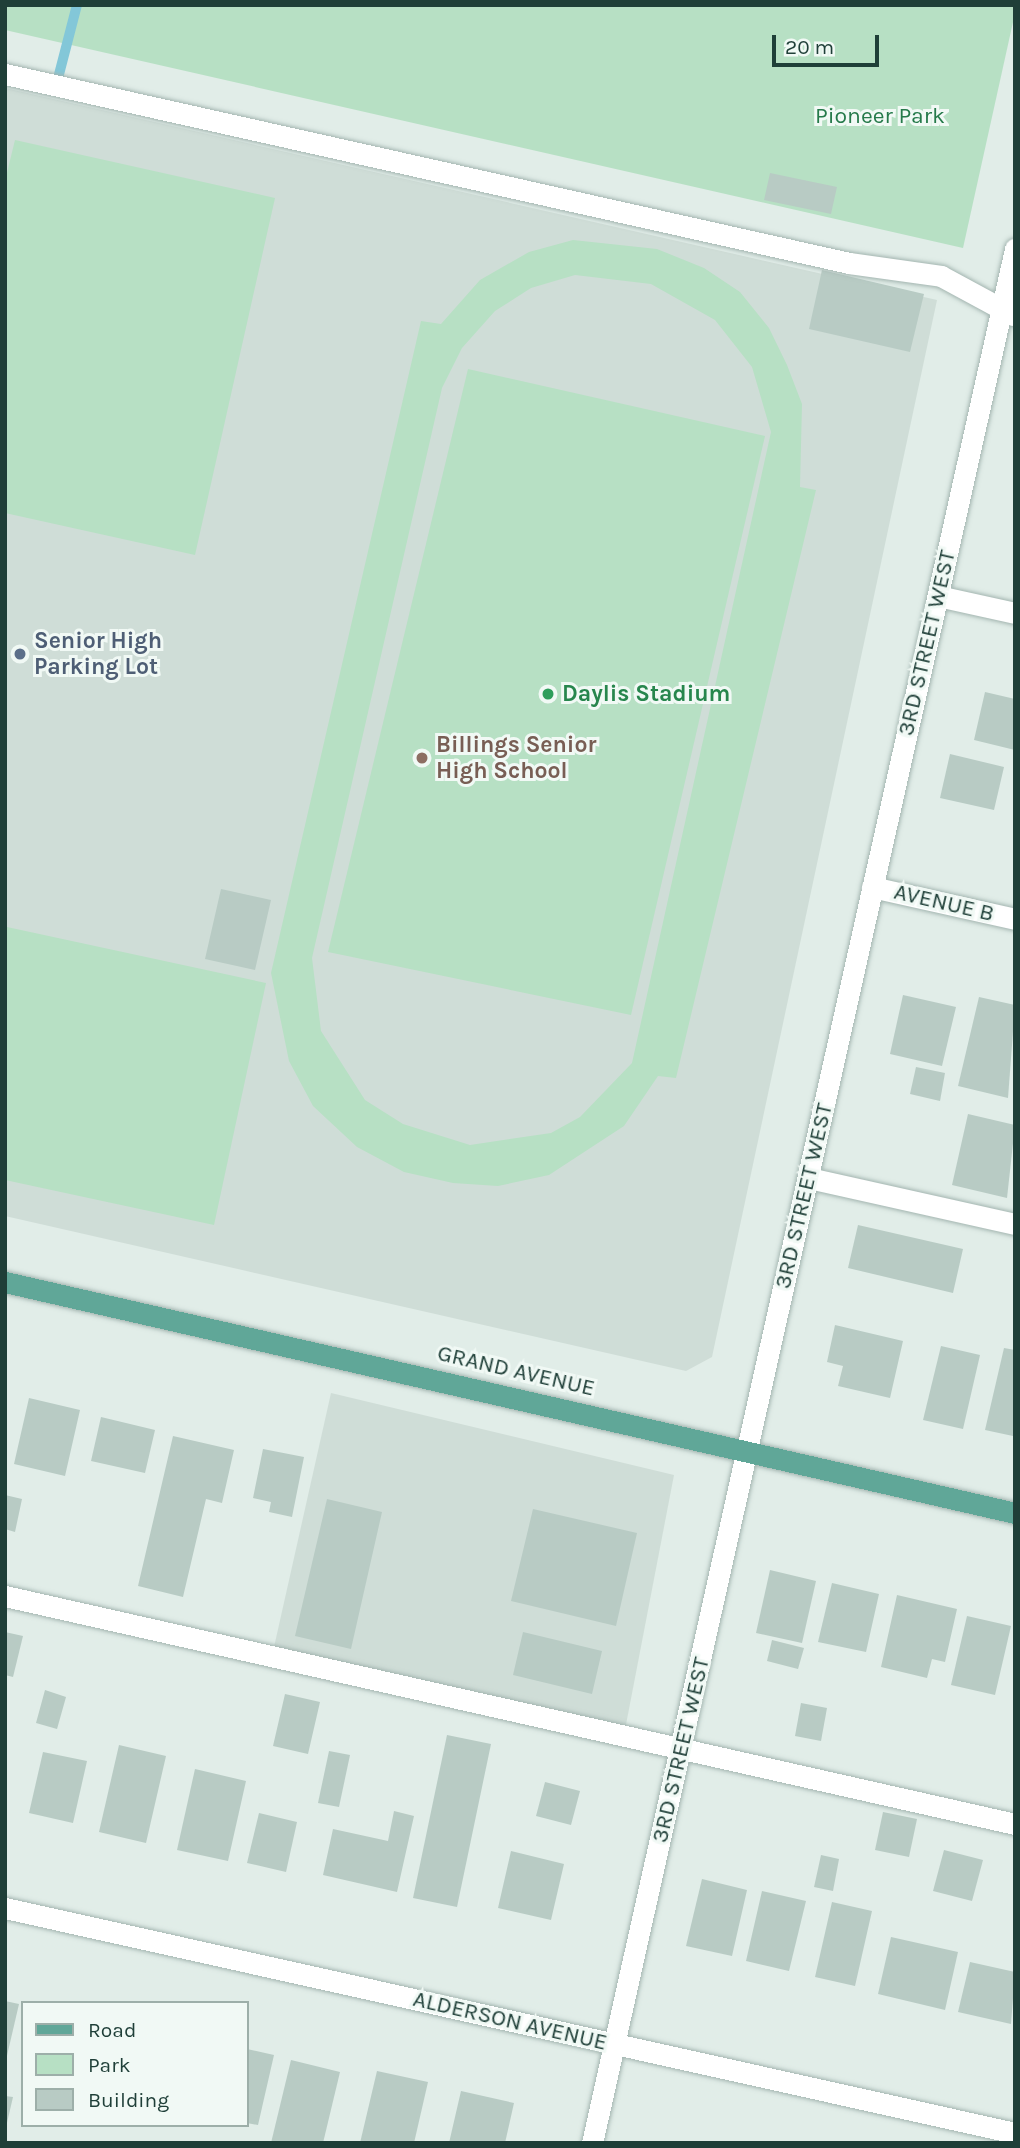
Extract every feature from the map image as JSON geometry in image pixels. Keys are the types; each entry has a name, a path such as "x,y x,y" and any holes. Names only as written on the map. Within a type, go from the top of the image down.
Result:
{"main road":[{"name":"GRAND AVENUE","path":"5,1282 1015,1513"}],"street":[{"path":"5,74 849,263 941,276 1008,314"},
{"name":"3RD STREET WEST","path":"592,2143 937,596 1008,314 1015,249"},
{"path":"937,596 1015,613"},
{"name":"AVENUE B","path":"872,887 1015,919"},
{"path":"808,1178 1015,1224"},
{"path":"5,1596 1015,1824"},
{"name":"ALDERSON AVENUE","path":"5,1908 1015,2133"}],"shaded area":[{"name":"Billings Senior High School","path":"5,88 937,300 712,1357 686,1371 5,1216"},
{"path":"331,1393 674,1475 624,1735 272,1656"}],"green space":[{"name":"Pioneer Park","path":"5,5 1015,5 1015,13 963,248 5,30"},
{"path":"15,140 275,198 195,555 5,513 5,181"},
{"path":"573,240 657,249 704,268 740,292 769,328 802,404 800,487 816,490 676,1078 658,1076 624,1126 549,1175 498,1186 453,1183 404,1172 357,1147 313,1106 289,1061 271,973 421,321 441,324 480,280 529,252","holes":["575,275 651,284 715,320 752,367 771,432 632,1063 580,1117 551,1133 470,1145 403,1124 365,1100 321,1031 312,958 442,388 462,348 495,311 531,288"]},
{"name":"Daylis Stadium","path":"468,369 765,436 631,1015 328,952"},
{"path":"7,927 266,983 214,1225 5,1180"}],"building":[{"path":"770,173 837,187 831,214 764,200"},
{"path":"822,270 924,294 910,352 809,329"},
{"path":"985,692 1015,699 1015,750 974,740"},
{"path":"950,754 1004,767 994,810 940,798"},
{"path":"221,889 271,900 255,970 205,959"},
{"path":"903,995 956,1007 942,1066 890,1054"},
{"path":"979,997 1015,1005 1008,1098 958,1086"},
{"path":"916,1067 945,1073 940,1101 910,1094"},
{"path":"968,1114 1015,1125 1007,1198 952,1185"},
{"path":"858,1225 963,1249 953,1293 848,1268"},
{"path":"835,1325 903,1341 890,1398 838,1386 843,1366 827,1362"},
{"path":"941,1346 980,1355 963,1429 923,1420"},
{"path":"1004,1348 1015,1350 1013,1436 985,1430"},
{"path":"29,1398 80,1410 65,1476 14,1464"},
{"path":"101,1417 155,1430 145,1473 91,1461"},
{"path":"173,1436 234,1450 222,1503 206,1499 183,1597 138,1586"},
{"path":"263,1449 304,1457 292,1517 269,1512 271,1502 253,1498"},
{"path":"5,1495 22,1499 15,1532 5,1529"},
{"path":"327,1499 382,1512 351,1649 295,1636"},
{"path":"533,1509 637,1533 616,1626 511,1601"},
{"path":"770,1570 816,1581 802,1643 756,1633"},
{"path":"832,1583 879,1594 866,1652 818,1642"},
{"path":"897,1595 957,1609 945,1662 932,1659 927,1678 881,1667"},
{"path":"967,1616 1011,1626 995,1695 951,1685"},
{"path":"5,1632 23,1636 13,1677 5,1675"},
{"path":"523,1632 602,1651 592,1694 513,1675"},
{"path":"772,1640 804,1648 798,1669 767,1661"},
{"path":"45,1690 66,1697 57,1729 36,1723"},
{"path":"285,1694 320,1702 308,1754 273,1746"},
{"path":"801,1703 827,1708 821,1741 795,1736"},
{"path":"447,1735 491,1744 457,1907 413,1898"},
{"path":"119,1745 166,1756 146,1843 99,1832"},
{"path":"329,1751 350,1755 339,1807 318,1803"},
{"path":"43,1752 87,1761 73,1823 29,1813"},
{"path":"195,1769 246,1781 228,1861 177,1850"},
{"path":"545,1782 580,1791 571,1825 536,1816"},
{"path":"394,1811 414,1816 397,1892 323,1875 333,1829 388,1841"},
{"path":"883,1812 917,1819 909,1857 875,1850"},
{"path":"259,1813 297,1822 286,1872 247,1863"},
{"path":"944,1850 983,1860 972,1901 933,1891"},
{"path":"511,1851 564,1864 551,1920 498,1908"},
{"path":"821,1855 839,1859 833,1891 814,1887"},
{"path":"702,1879 747,1890 732,1956 686,1946"},
{"path":"762,1891 806,1901 789,1971 746,1961"},
{"path":"832,1902 872,1911 855,1986 815,1977"},
{"path":"891,1937 958,1952 945,2010 878,1994"},
{"path":"970,1962 1015,1972 1011,2024 958,2012"},
{"path":"5,2001 19,2004 6,2060 5,2059"},
{"path":"248,2049 274,2055 258,2125 248,2123"},
{"path":"291,2060 340,2072 323,2143 271,2143"},
{"path":"377,2071 428,2082 414,2143 360,2143"},
{"path":"461,2091 514,2103 505,2143 449,2143"},
{"path":"5,2096 13,2097 6,2127 5,2127"}],"waterway":[{"path":"56,86 77,5"}],"place":[{"name":"Senior High Parking Lot","path":"20,654"},
{"name":"Daylis Stadium","path":"548,694"},
{"name":"Billings Senior High School","path":"422,758"}]}
